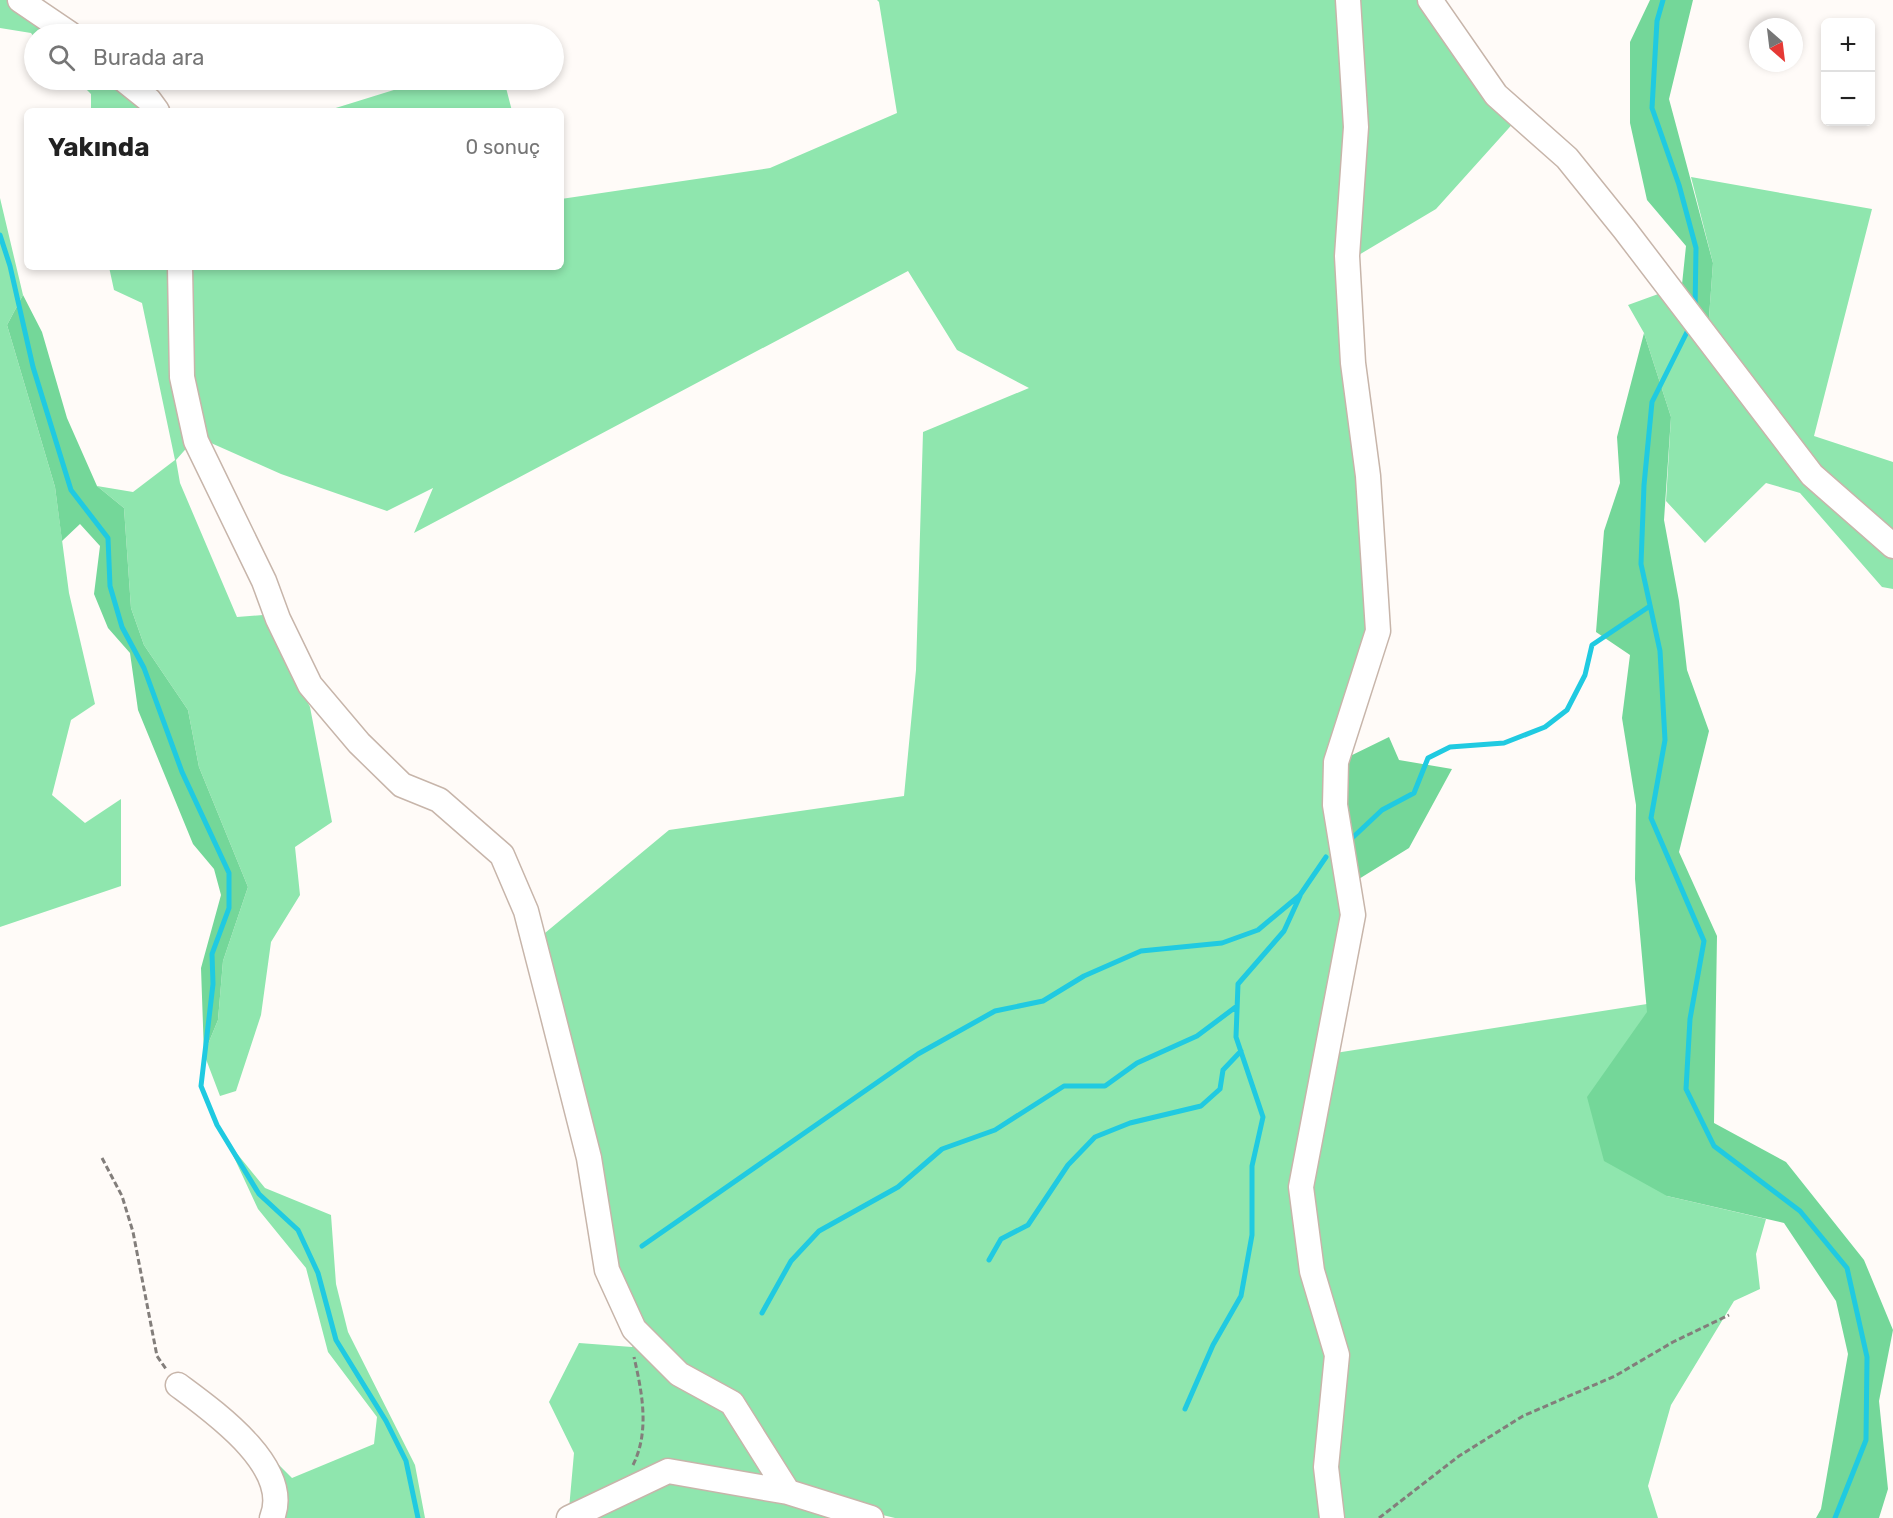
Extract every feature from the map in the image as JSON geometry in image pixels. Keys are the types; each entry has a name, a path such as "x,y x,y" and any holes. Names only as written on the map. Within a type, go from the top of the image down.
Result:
{"street":[{"path":"20,0 55,24"},
{"path":"1332,1518 1326,1467 1337,1355 1312,1271 1301,1187 1353,915 1335,805 1336,762 1378,631 1368,476 1353,363 1347,256 1356,127 1348,0"},
{"path":"1430,0 1496,95 1567,158 1625,230 1812,475 1893,546"},
{"path":"137,90 149,99 155,108"},
{"path":"180,270 182,377 196,441 264,581 278,620 310,685 359,743 402,785 439,800 502,855 526,911 589,1158 607,1270 634,1329 679,1374 732,1403 788,1492"},
{"path":"178,1385 230,1424 266,1467 277,1507 272,1518"},
{"path":"569,1518 668,1471 788,1492 871,1518"}],"path":[{"path":"102,1158 122,1196 130,1223 157,1356 178,1385"},
{"path":"1379,1518 1459,1456 1522,1416 1615,1376 1673,1342 1729,1315"},
{"path":"631,1468 641,1449 643,1397 632,1347 634,1329"}],"green space":[{"path":"0,0 13,0 48,24 24,24 24,32 0,28"},
{"path":"877,0 1340,0 1370,630 1328,762 1346,916 1292,1186 1330,1355 1326,1518 895,1518 829,1502 792,1488 736,1396 684,1369 640,1325 613,1268 545,933 669,830 904,796 916,670 923,432 1029,388 957,350 908,271 414,533 433,488 387,511 281,474 202,439 190,372 185,270 564,270 564,199 770,168 897,113"},
{"path":"1353,0 1424,0 1517,119 1436,209 1352,259"},
{"path":"1650,0 1693,0 1669,99 1713,263 1708,331 1681,294 1686,246 1647,200 1630,123 1630,42"},
{"path":"87,90 128,90 148,108 91,108 91,94"},
{"path":"394,90 507,90 511,108 336,108"},
{"path":"1691,177 1872,209 1814,436 1893,462 1893,539 1815,471 1708,331 1713,263"},
{"path":"0,198 23,295 7,325 55,487 69,593 95,704 71,720 52,795 85,823 121,799 121,886 0,927"},
{"path":"110,270 176,270 191,443 176,460 180,483 237,617 263,615 310,707 332,822 295,847 300,895 271,942 261,1015 236,1091 220,1096 204,1054 218,1020 223,961 248,887 199,767 188,710 144,645 131,608 124,508 97,486 133,492 175,460 142,303 114,290"},
{"path":"1661,293 1893,556 1893,589 1882,587 1800,493 1766,483 1705,543 1666,501 1671,417 1644,333 1628,305"},
{"path":"23,295 42,332 67,418 97,486 124,508 131,608 144,645 188,710 199,767 248,887 223,961 218,1020 204,1054 201,968 221,895 214,869 193,844 138,710 130,653 108,628 94,594 100,546 80,524 62,541 55,487 7,325"},
{"path":"1644,333 1671,417 1664,520 1679,601 1687,670 1709,731 1679,852 1717,936 1714,1123 1786,1162 1864,1260 1893,1330 1879,1401 1888,1489 1879,1518 1816,1518 1821,1509 1848,1354 1836,1301 1784,1223 1667,1196 1604,1161 1587,1097 1647,1012 1635,879 1636,805 1622,718 1630,655 1596,632 1604,531 1620,483 1617,437"},
{"path":"1389,737 1399,760 1452,769 1409,848 1354,882 1343,806 1344,759"},
{"path":"1647,1004 1667,1196 1766,1219 1756,1254 1760,1289 1734,1301 1671,1405 1648,1486 1658,1518 1337,1518 1332,1465 1343,1352 1317,1266 1307,1187 1329,1054"},
{"path":"226,1140 265,1188 331,1215 336,1284 348,1332 415,1465 425,1518 278,1518 269,1455 292,1478 374,1444 377,1417 328,1352 306,1268 258,1209"},
{"path":"637,1341 729,1409 778,1485 666,1465 569,1509 574,1453 549,1402 579,1343 632,1347"},
{"path":"668,1477 849,1518 584,1518"}],"waterway":[{"path":"1663,0 1657,21 1652,108 1679,185 1696,248 1695,311"},
{"path":"0,235 10,266 33,367 71,490 108,538 110,586 122,627 144,668 182,772 229,873 229,908 212,954 213,984 201,1086 217,1125 259,1194 298,1230 318,1273 336,1340 386,1421 406,1461 418,1518"},
{"path":"1689,328 1652,402 1644,485 1641,564 1660,651 1665,740 1651,818 1704,941 1690,1019 1686,1089 1714,1146 1800,1211 1847,1268 1867,1357 1866,1440 1835,1518"},
{"path":"1349,841 1382,810 1414,793 1428,758 1450,747 1504,743 1545,727 1567,710 1585,675 1592,645 1650,606"},
{"path":"642,1246 918,1054 995,1011 1043,1001 1084,976 1141,951 1222,943 1258,930 1300,895 1326,857"},
{"path":"1185,1409 1213,1345 1241,1296 1252,1235 1252,1166 1263,1117 1236,1037 1238,984 1284,931 1300,896"},
{"path":"762,1313 791,1261 819,1231 898,1187 942,1149 995,1130 1064,1086 1105,1086 1137,1063 1197,1036 1237,1006"},
{"path":"989,1260 1001,1239 1028,1225 1068,1165 1095,1137 1130,1123 1201,1106 1220,1089 1223,1070 1241,1051"}]}
